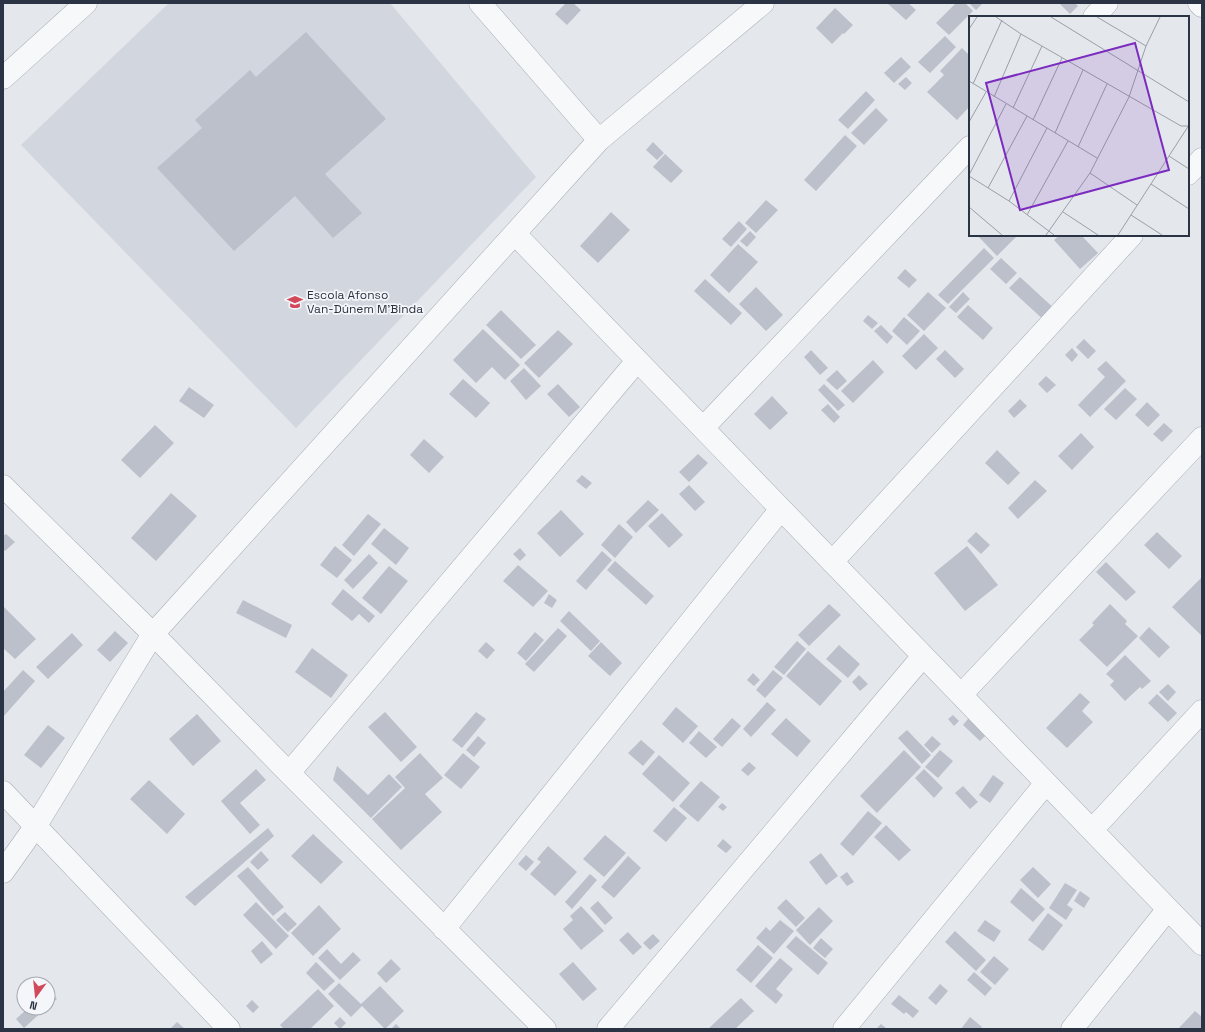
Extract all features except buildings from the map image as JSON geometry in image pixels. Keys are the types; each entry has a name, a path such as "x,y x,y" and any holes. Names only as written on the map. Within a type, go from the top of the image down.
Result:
{"street":[{"path":"3,78 86,3"},
{"path":"480,3 599,140"},
{"path":"3,872 35,827 153,634 599,140 763,3"},
{"path":"1095,16 1107,3"},
{"path":"1199,3 1202,6"},
{"path":"703,428 969,148"},
{"path":"1189,173 1202,159"},
{"path":"515,234 1202,944"},
{"path":"832,562 1131,236"},
{"path":"290,773 637,361"},
{"path":"961,695 1202,438"},
{"path":"3,486 153,634 444,929 545,1029"},
{"path":"444,929 781,509"},
{"path":"608,1029 923,656"},
{"path":"1092,830 1202,711"},
{"path":"844,1029 1046,783"},
{"path":"3,792 229,1029"},
{"path":"1072,1029 1168,908"}],"shaded area":[{"name":"Escola Afonso Van-Dúnem M’Binda","path":"169,3 390,3 536,177 296,428 21,145"}],"place":[{"name":"Escola Afonso Van-Dúnem M’Binda","path":"295,302"}]}
